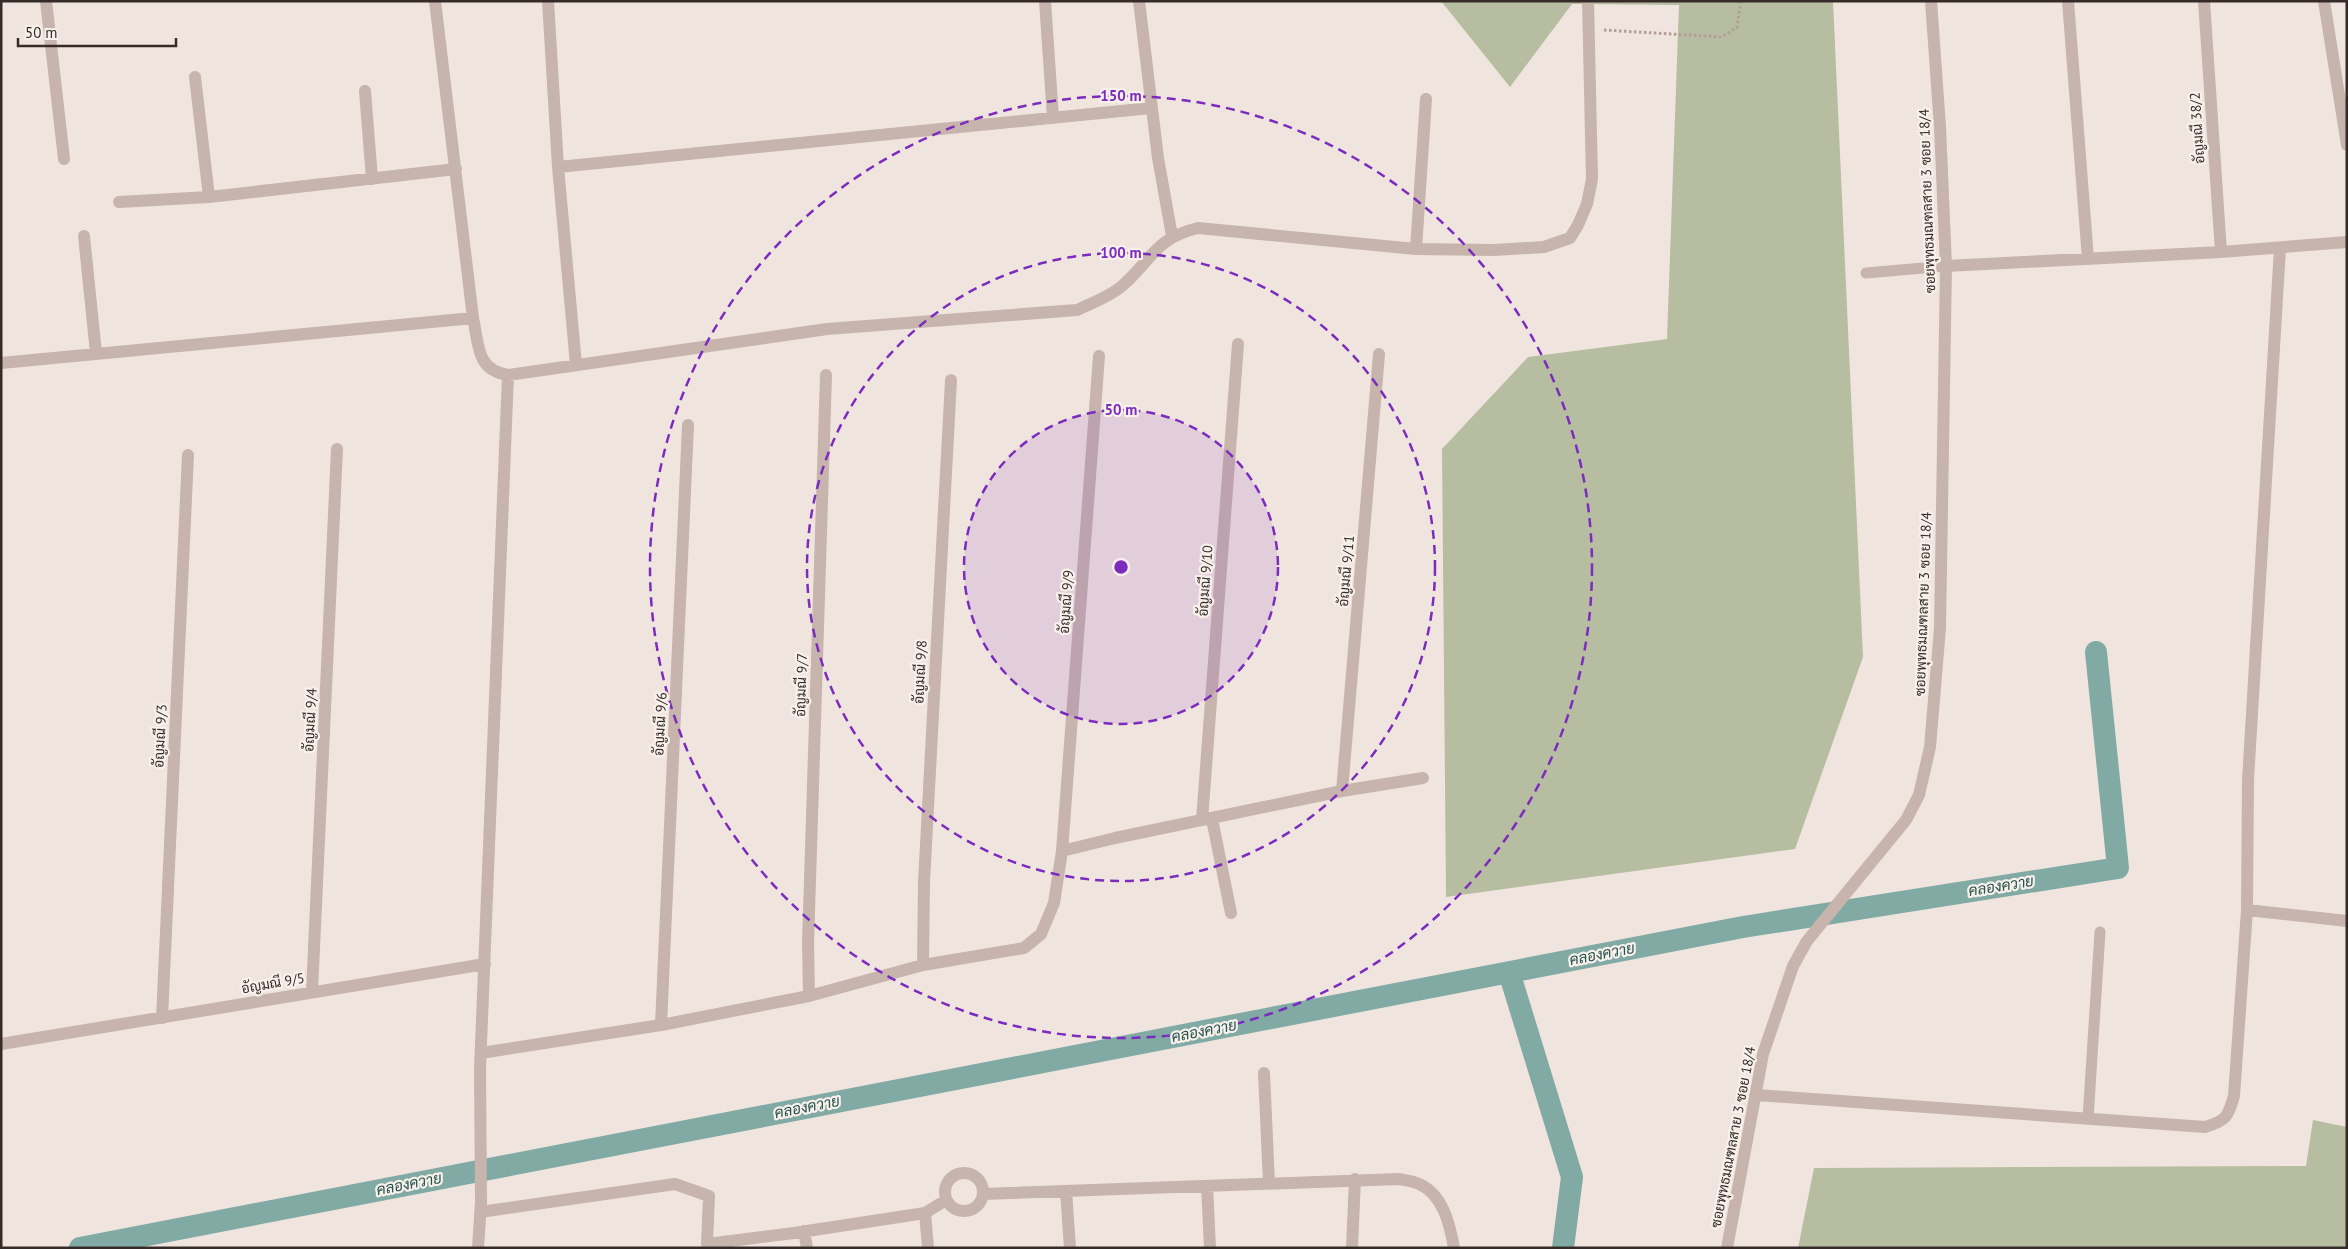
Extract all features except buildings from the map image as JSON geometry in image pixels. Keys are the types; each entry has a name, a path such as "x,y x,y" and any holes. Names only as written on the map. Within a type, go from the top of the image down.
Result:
{"street":[{"path":"46,1 64,159"},
{"path":"436,1 473,318 483,362 494,373 508,375 827,329 1077,310 1102,299 1122,286 1172,236 1198,228 1416,249 1494,250 1544,247 1570,238 1587,204 1592,179 1588,1"},
{"path":"548,1 558,167 576,365"},
{"path":"1045,1 1054,118"},
{"path":"1139,1 1152,108 1172,236"},
{"name":"ซอยพุทธมณฑลสาย 3 ซอย 18/4","path":"1727,1248 1766,1046 1793,966 1807,941 1906,820 1918,795 1930,747 1940,628 1946,266 1940,127 1931,1"},
{"path":"2068,1 2088,259"},
{"name":"อัญมณี 38/2","path":"2204,1 2221,252"},
{"path":"2324,1 2347,145"},
{"path":"195,77 209,197"},
{"path":"365,91 372,179"},
{"path":"1416,249 1426,99"},
{"path":"558,167 1152,108"},
{"path":"119,202 209,197 456,169"},
{"path":"84,236 96,353"},
{"path":"1946,266 2221,252 2347,242"},
{"path":"1756,1095 2205,1127 2220,1123 2229,1113 2234,1096 2246,910 2248,780 2280,248"},
{"path":"1,363 473,318"},
{"name":"อัญมณี 9/10","path":"1231,912 1207,819 1238,344"},
{"name":"อัญมณี 9/11","path":"1342,791 1379,354"},
{"name":"อัญมณี 9/9","path":"481,1053 661,1026 809,996 923,965 1024,948 1041,934 1054,903 1062,851 1099,356"},
{"path":"478,1248 480,1212 480,1069 508,375"},
{"name":"อัญมณี 9/7","path":"809,996 808,943 826,375"},
{"name":"อัญมณี 9/8","path":"923,965 924,882 951,380"},
{"name":"อัญมณี 9/6","path":"661,1026 688,425"},
{"name":"อัญมณี 9/4","path":"312,992 337,449"},
{"name":"อัญมณี 9/3","path":"162,1018 188,455"},
{"path":"1062,851 1342,791 1423,778"},
{"path":"2246,910 2347,922"},
{"name":"อัญมณี 9/5","path":"1,1044 485,964"},
{"path":"1264,1073 1269,1183"},
{"path":"959,1174 971,1175 980,1182 983,1194 978,1205 968,1211 955,1210 946,1200 945,1194 948,1181 959,1174"},
{"path":"1352,1248 1356,1179"},
{"path":"983,1194 1356,1179 1399,1179 1420,1184 1436,1197 1449,1220 1454,1248"},
{"path":"480,1212 675,1184 709,1196 707,1246 925,1213 946,1200"},
{"path":"1208,1186 1210,1248"},
{"path":"1066,1191 1070,1248"},
{"path":"925,1213 928,1248"},
{"path":"804,1231 807,1248"}],"lane":[{"path":"1866,273 1946,266"},
{"path":"2088,1119 2100,932"}],"path":[{"path":"1589,30 1722,37 1737,27 1741,1"}],"green space":[{"path":"1441,1 1833,1 1863,657 1795,849 1446,897 1442,449 1528,357 1667,339 1679,5 1572,4 1510,87"},
{"path":"2313,1120 2347,1127 2347,1248 1798,1248 1814,1168 2306,1166"}],"waterway":[{"name":"คลองควาย","path":"80,1248 1743,927 2118,868 2096,652"},
{"path":"1509,972 1572,1177 1563,1248"}]}
